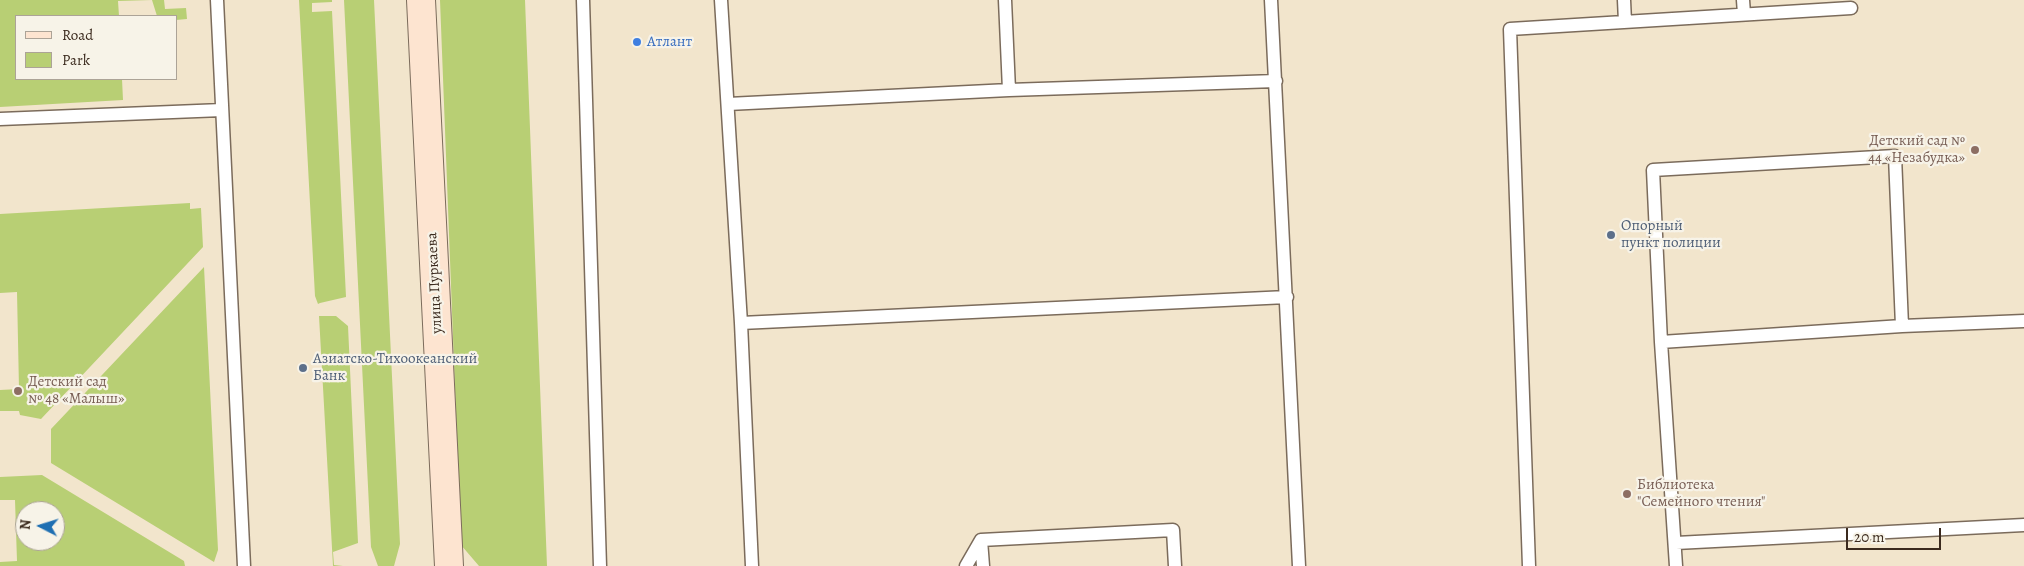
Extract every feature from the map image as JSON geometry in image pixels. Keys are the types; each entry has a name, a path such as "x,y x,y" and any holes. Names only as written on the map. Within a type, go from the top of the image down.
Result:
{"main road":[{"name":"улица Пуркаева","path":"421,0 449,566"}],"lane":[{"path":"217,0 244,566"},
{"path":"582,0 600,566"},
{"path":"721,0 741,324 752,566"},
{"path":"1005,0 1010,90"},
{"path":"1271,0 1299,566"},
{"path":"1624,0 1625,22"},
{"path":"1743,0 1744,14"},
{"path":"1529,566 1510,29 1851,8"},
{"path":"728,104 1010,90 1276,81"},
{"path":"0,119 222,110"},
{"path":"1676,566 1676,543 1661,342 1653,170 1895,156 1902,326"},
{"path":"741,324 1287,297"},
{"path":"1661,342 1902,326 2024,321"},
{"path":"1676,543 2024,525"},
{"path":"981,540 1173,530 1175,566"},
{"path":"966,566 981,540"},
{"path":"981,540 983,566"}],"green space":[{"path":"0,0 152,0 118,1 119,15 15,15 15,80 122,80 123,100 0,107"},
{"path":"152,0 164,0 165,9 186,8 187,19 178,20 178,15 157,15"},
{"path":"299,0 332,0 332,2 312,3 312,12 332,11 346,297 318,304 315,296"},
{"path":"344,0 374,0 400,544 394,566 378,566 371,547"},
{"path":"440,0 525,0 547,566 479,566 461,545"},
{"path":"190,203 190,209 201,208 203,247 41,419 20,415 19,411 0,411 0,390 19,389 17,292 0,293 0,214"},
{"path":"204,267 218,550 214,562 51,463 51,429"},
{"path":"319,316 336,316 348,326 358,543 333,552 334,565 343,566 333,566"},
{"path":"42,475 184,561 185,566 0,566 0,562 17,561 17,551 65,551 65,501 0,500 0,477"}],"place":[{"name":"Атлант","path":"637,42"},
{"name":"Детский сад № 44 «Незабудка»","path":"1975,150"},
{"name":"Опорный пункт полиции","path":"1611,235"},
{"name":"Азиатско-Тихоокеанский Банк","path":"303,368"},
{"name":"Детский сад № 48 «Малыш»","path":"18,391"},
{"name":"Библиотека \"Семейного чтения\"","path":"1627,494"}]}
